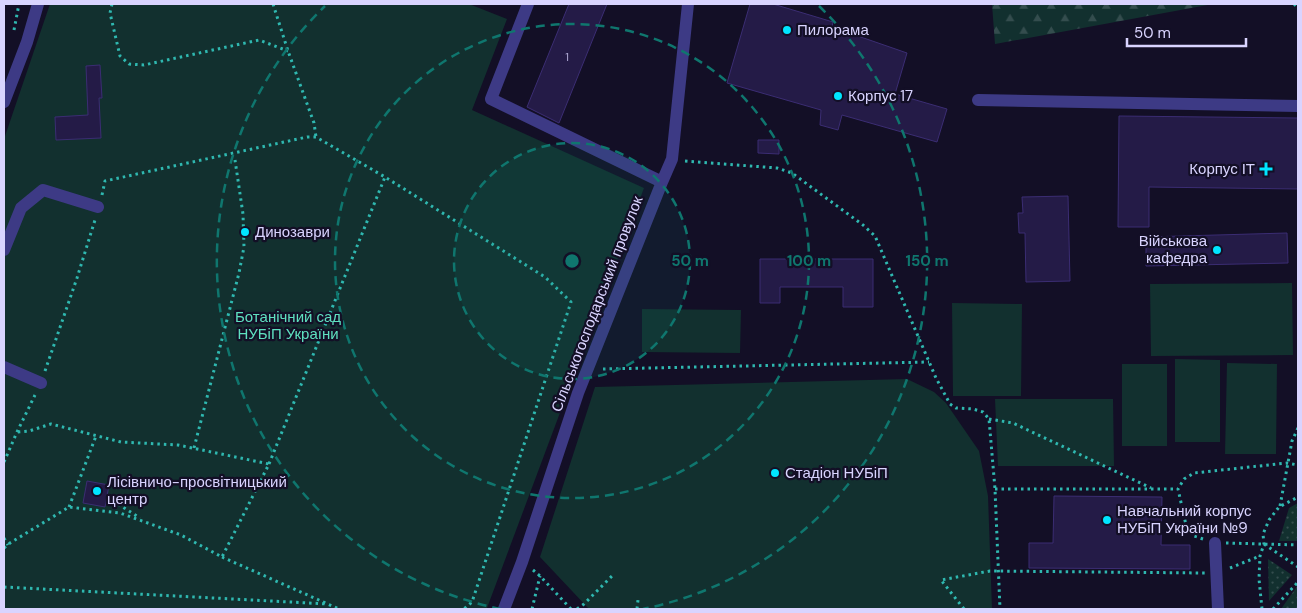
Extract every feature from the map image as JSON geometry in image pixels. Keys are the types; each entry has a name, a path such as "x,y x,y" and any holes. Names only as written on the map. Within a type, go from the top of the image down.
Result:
{"street":[{"path":"4,102 38,4"},
{"path":"528,4 491,100 662,182"},
{"name":"Сільськогосподарський провулок","path":"504,609 522,562 578,392 672,159 688,4"},
{"path":"978,100 1298,106"},
{"path":"4,250 21,208 43,190 98,206"},
{"path":"4,367 41,383"},
{"path":"1215,543 1218,609"}],"path":[{"path":"112,4 110,13 120,56 129,64 144,66 259,40 288,51"},
{"path":"273,4 314,123 316,137"},
{"path":"1294,4 1298,8"},
{"path":"4,462 41,383 77,278 105,181 307,137 316,137 385,177 545,278 571,302 472,602 464,609"},
{"path":"194,448 240,273 244,247 243,214 235,160 237,152"},
{"path":"228,154 235,160"},
{"path":"672,159 777,168 792,173 875,236 936,378 950,404 956,408 973,409 983,412 989,419 995,489 1000,609"},
{"path":"222,557 269,464 385,177"},
{"path":"603,369 929,362"},
{"path":"989,419 1013,423 1154,489"},
{"path":"17,432 30,431 51,424 121,442 178,445 269,464"},
{"path":"1279,507 1292,442 1298,428"},
{"path":"4,548 69,507 96,436"},
{"path":"995,489 1178,490 1184,479 1194,473 1298,464"},
{"path":"107,497 146,522"},
{"path":"1262,609 1259,579 1260,556 1264,544 1263,534 1269,520 1279,507 1298,497"},
{"path":"69,507 120,513 181,535 222,557 339,609"},
{"path":"4,538 8,545"},
{"path":"1264,544 1298,546"},
{"path":"1264,544 1298,567"},
{"path":"964,609 941,580 990,571 1216,573 1260,556"},
{"path":"522,562 540,576 570,609"},
{"path":"532,609 540,576"},
{"path":"577,609 612,576"},
{"path":"1273,609 1298,582"},
{"path":"4,587 328,604"},
{"path":"637,609 638,600"}],"green space":[{"name":"Ботанічний сад НУБіП України","path":"50,4 469,4 507,19 472,110 644,188 487,608 4,609 4,139"},
{"path":"992,4 1213,4 995,44"},
{"path":"1292,283 1293,355 1151,356 1150,284"},
{"path":"952,303 1022,304 1021,396 953,396"},
{"path":"642,309 741,310 740,353 642,352"},
{"path":"1175,359 1220,360 1220,442 1175,442"},
{"path":"1227,363 1277,364 1276,454 1225,454"},
{"path":"1122,364 1167,364 1167,446 1122,446"},
{"name":"Стадіон НУБіП","path":"907,379 934,392 946,403 979,451 988,496 992,609 589,609 540,557 595,387"},
{"path":"995,399 1113,399 1114,466 998,466"},
{"path":"1298,503 1298,541 1279,541 1289,508"},
{"path":"1268,559 1292,575 1269,601"},
{"path":"1298,585 1298,609 1281,609"}],"building":[{"path":"569,4 607,4 559,123 527,107"},
{"path":"750,4 773,4 833,22 832,27 907,53 895,94 947,109 937,142 842,115 838,130 820,125 821,110 727,83"},
{"path":"100,65 102,98 99,98 101,138 56,140 55,117 88,115 86,66"},
{"path":"1119,116 1298,118 1298,189 1149,187 1149,227 1118,227"},
{"path":"758,140 779,140 779,154 758,153"},
{"path":"1068,196 1070,281 1026,282 1025,233 1019,233 1018,213 1023,213 1022,197"},
{"name":"Військова кафедра","path":"1287,233 1288,263 1146,266 1146,237"},
{"path":"760,259 873,259 873,307 843,307 843,287 780,287 780,303 760,303"},
{"name":"Лісівничо-просвітницький центр","path":"87,481 109,485 105,507 83,503"},
{"name":"Навчальний корпус НУБіП України №9","path":"1054,496 1162,497 1161,545 1190,545 1190,569 1029,568 1029,543 1053,543"}],"place":[{"name":"Пилорама","path":"787,30"},
{"name":"Корпус 17","path":"838,96"},
{"name":"Корпус ІТ","path":"1266,169"},
{"name":"Динозаври","path":"245,232"},
{"name":"Військова кафедра","path":"1217,250"},
{"name":"Стадіон НУБіП","path":"775,473"},
{"name":"Лісівничо-просвітницький центр","path":"97,491"},
{"name":"Навчальний корпус НУБіП України №9","path":"1107,520"}]}
